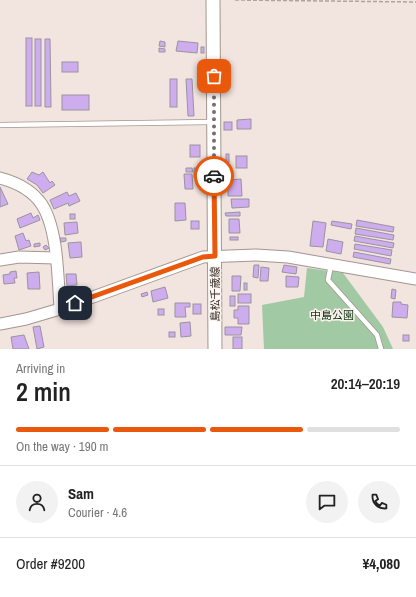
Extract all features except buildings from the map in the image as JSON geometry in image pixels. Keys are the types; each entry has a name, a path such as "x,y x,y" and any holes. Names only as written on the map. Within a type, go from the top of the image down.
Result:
{"main road":[{"name":"島松千歳線","path":"213,0 215,349"}],"street":[{"path":"0,178 25,188 33,194 50,218 54,232 60,309"},
{"path":"0,324 26,319 60,309 203,257 264,255 288,257 416,279"},
{"path":"0,260 19,257 56,258"}],"lane":[{"path":"0,125 214,122"},
{"path":"331,265 328,280 377,335 381,349"}],"path":[{"path":"235,0 416,2"}],"green space":[{"name":"中島公園","path":"307,268 343,273 383,327 393,349 264,349 262,305 304,297"}],"way so far":[{"path":"214,76 214,176"}],"route":[{"path":"75,303 203,257 215,256 214,176"}]}
